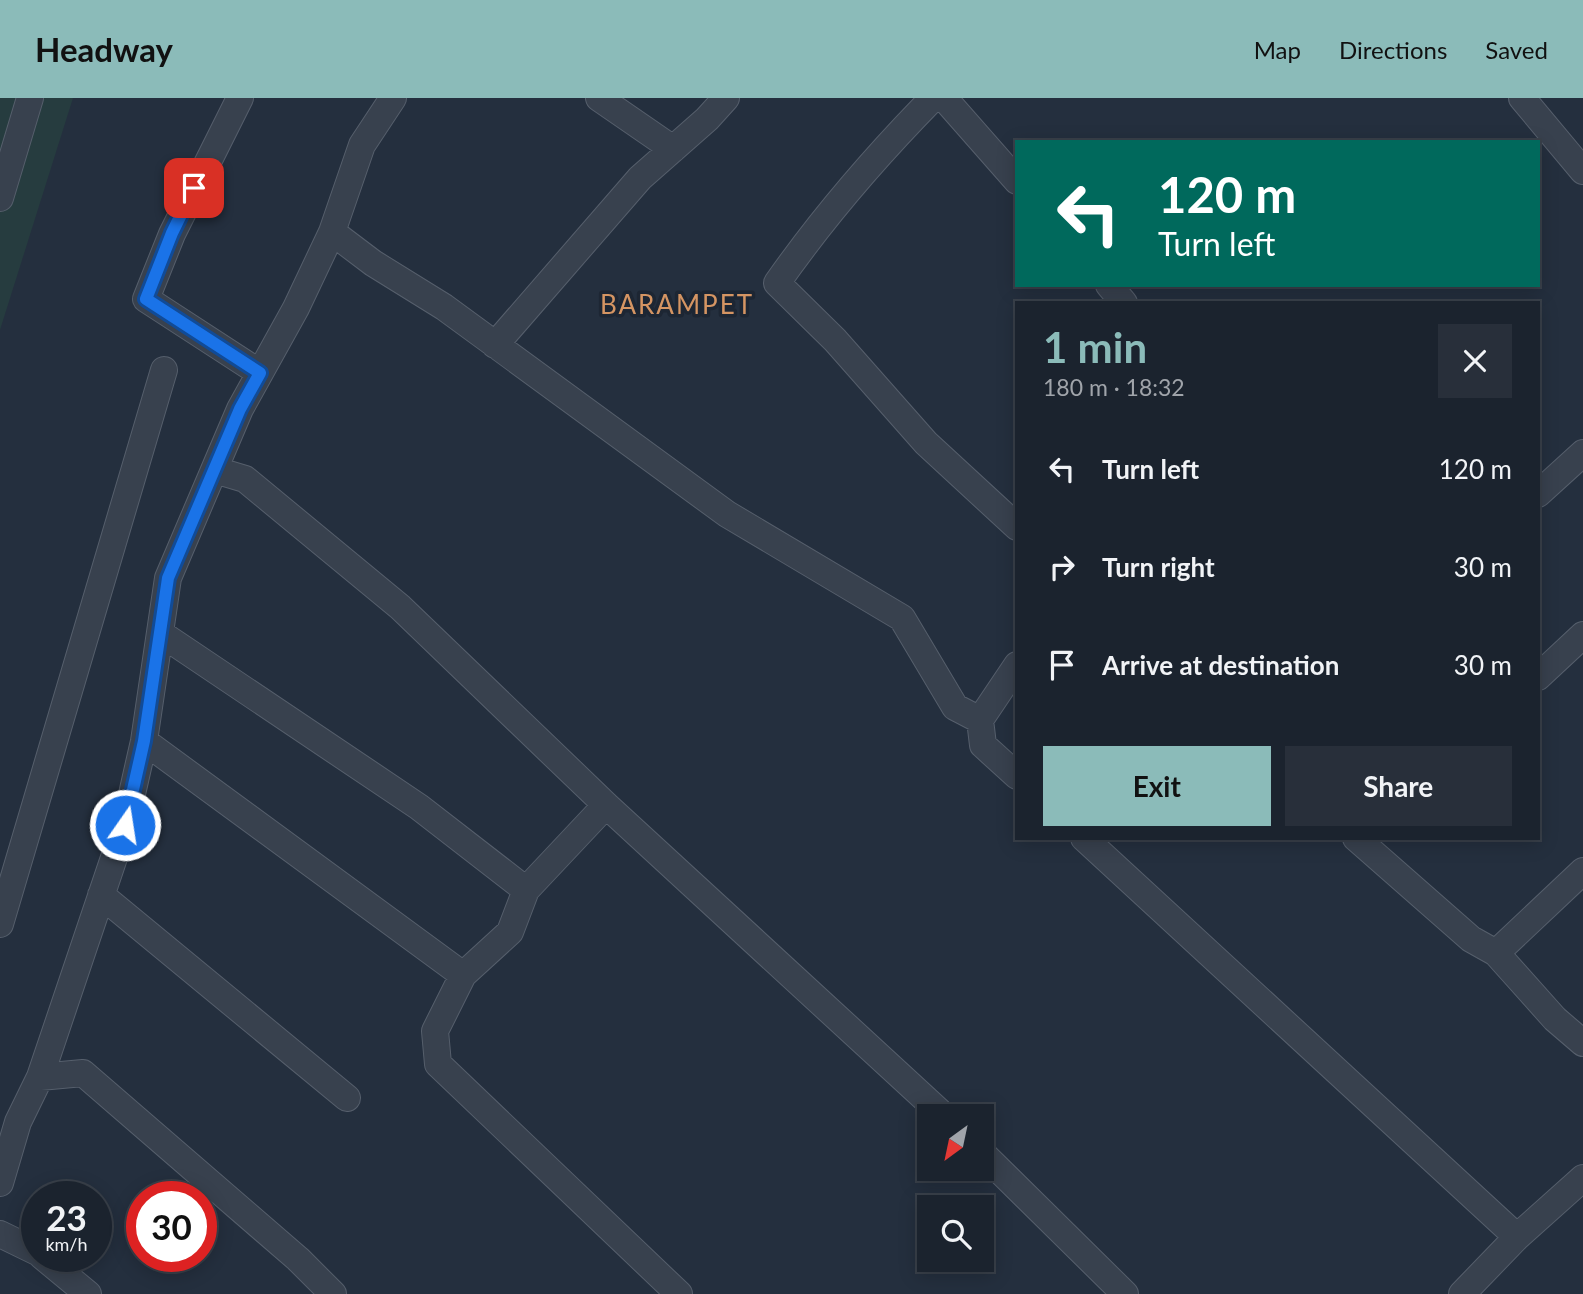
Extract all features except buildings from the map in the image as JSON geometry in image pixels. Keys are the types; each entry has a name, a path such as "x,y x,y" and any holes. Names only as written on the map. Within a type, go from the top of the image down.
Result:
{"street":[{"path":"0,198 30,98"},
{"path":"240,98 172,233 146,299 260,373"},
{"path":"0,1183 9,1122 40,1077 125,825 144,741 168,578 240,409 296,308 332,232 362,145 393,98"},
{"path":"598,98 673,149"},
{"path":"495,345 640,178 726,98"},
{"path":"933,98 868,165 810,235 777,283 835,340 926,443 1015,525"},
{"path":"944,98 1015,179"},
{"path":"1522,98 1583,171"},
{"path":"332,232 495,345 727,514 902,618 955,708 980,720"},
{"path":"1110,287 1122,301"},
{"path":"0,925 164,370"},
{"path":"1540,492 1583,453"},
{"path":"215,471 245,479 400,607 606,805 931,1104"},
{"path":"160,633 419,807 526,890"},
{"path":"1540,675 1583,635"},
{"path":"1015,668 980,720 983,745 1015,774"},
{"path":"144,741 463,975"},
{"path":"606,805 526,890 510,932 463,975 435,1031 438,1064 679,1294"},
{"path":"1086,840 1517,1237"},
{"path":"1362,840 1471,940 1496,953 1555,1019 1583,1043"},
{"path":"1496,953 1583,871"},
{"path":"101,894 347,1098"},
{"path":"40,1077 83,1073 298,1259 333,1294"},
{"path":"994,1165 1125,1294"},
{"path":"1462,1294 1517,1237 1583,1178"},
{"path":"0,1234 21,1244"},
{"path":"61,1272 88,1294"}],"green space":[{"path":"0,98 73,98 0,330"}],"district":[{"name":"BARAMPET","path":"677,305"}],"route":[{"path":"125,825 144,741 168,578 240,409 260,373 146,299 172,233 194,188"}]}
